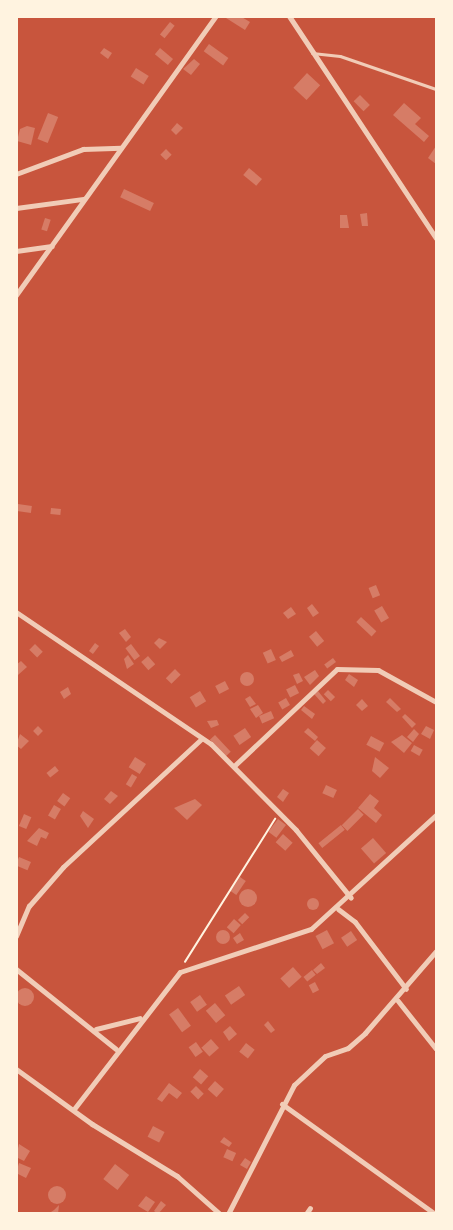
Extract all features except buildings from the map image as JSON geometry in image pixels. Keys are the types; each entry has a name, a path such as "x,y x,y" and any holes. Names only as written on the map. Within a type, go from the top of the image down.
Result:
{"street":[{"path":"16,295 216,16"},
{"path":"289,16 311,54 436,238"},
{"path":"16,174 83,149 121,148"},
{"path":"16,208 83,199"},
{"path":"16,251 52,246"},
{"path":"16,612 201,739 234,766 279,813 351,898"},
{"path":"234,766 337,669 378,670 436,702"},
{"path":"16,936 29,906 63,867 201,739"},
{"path":"74,1109 116,1049 180,972 311,929 351,898 436,815"},
{"path":"338,909 355,922 406,989"},
{"path":"228,1214 282,1104 306,1072 325,1056 348,1048 398,1001 436,951"},
{"path":"16,969 96,1029 116,1049"},
{"path":"398,1001 436,1049"},
{"path":"96,1029 144,1016"},
{"path":"16,1069 177,1176 220,1214"},
{"path":"282,1104 435,1214"}],"lane":[{"path":"311,54 340,56 436,89"}],"path":[{"path":"180,972 279,813"}]}
